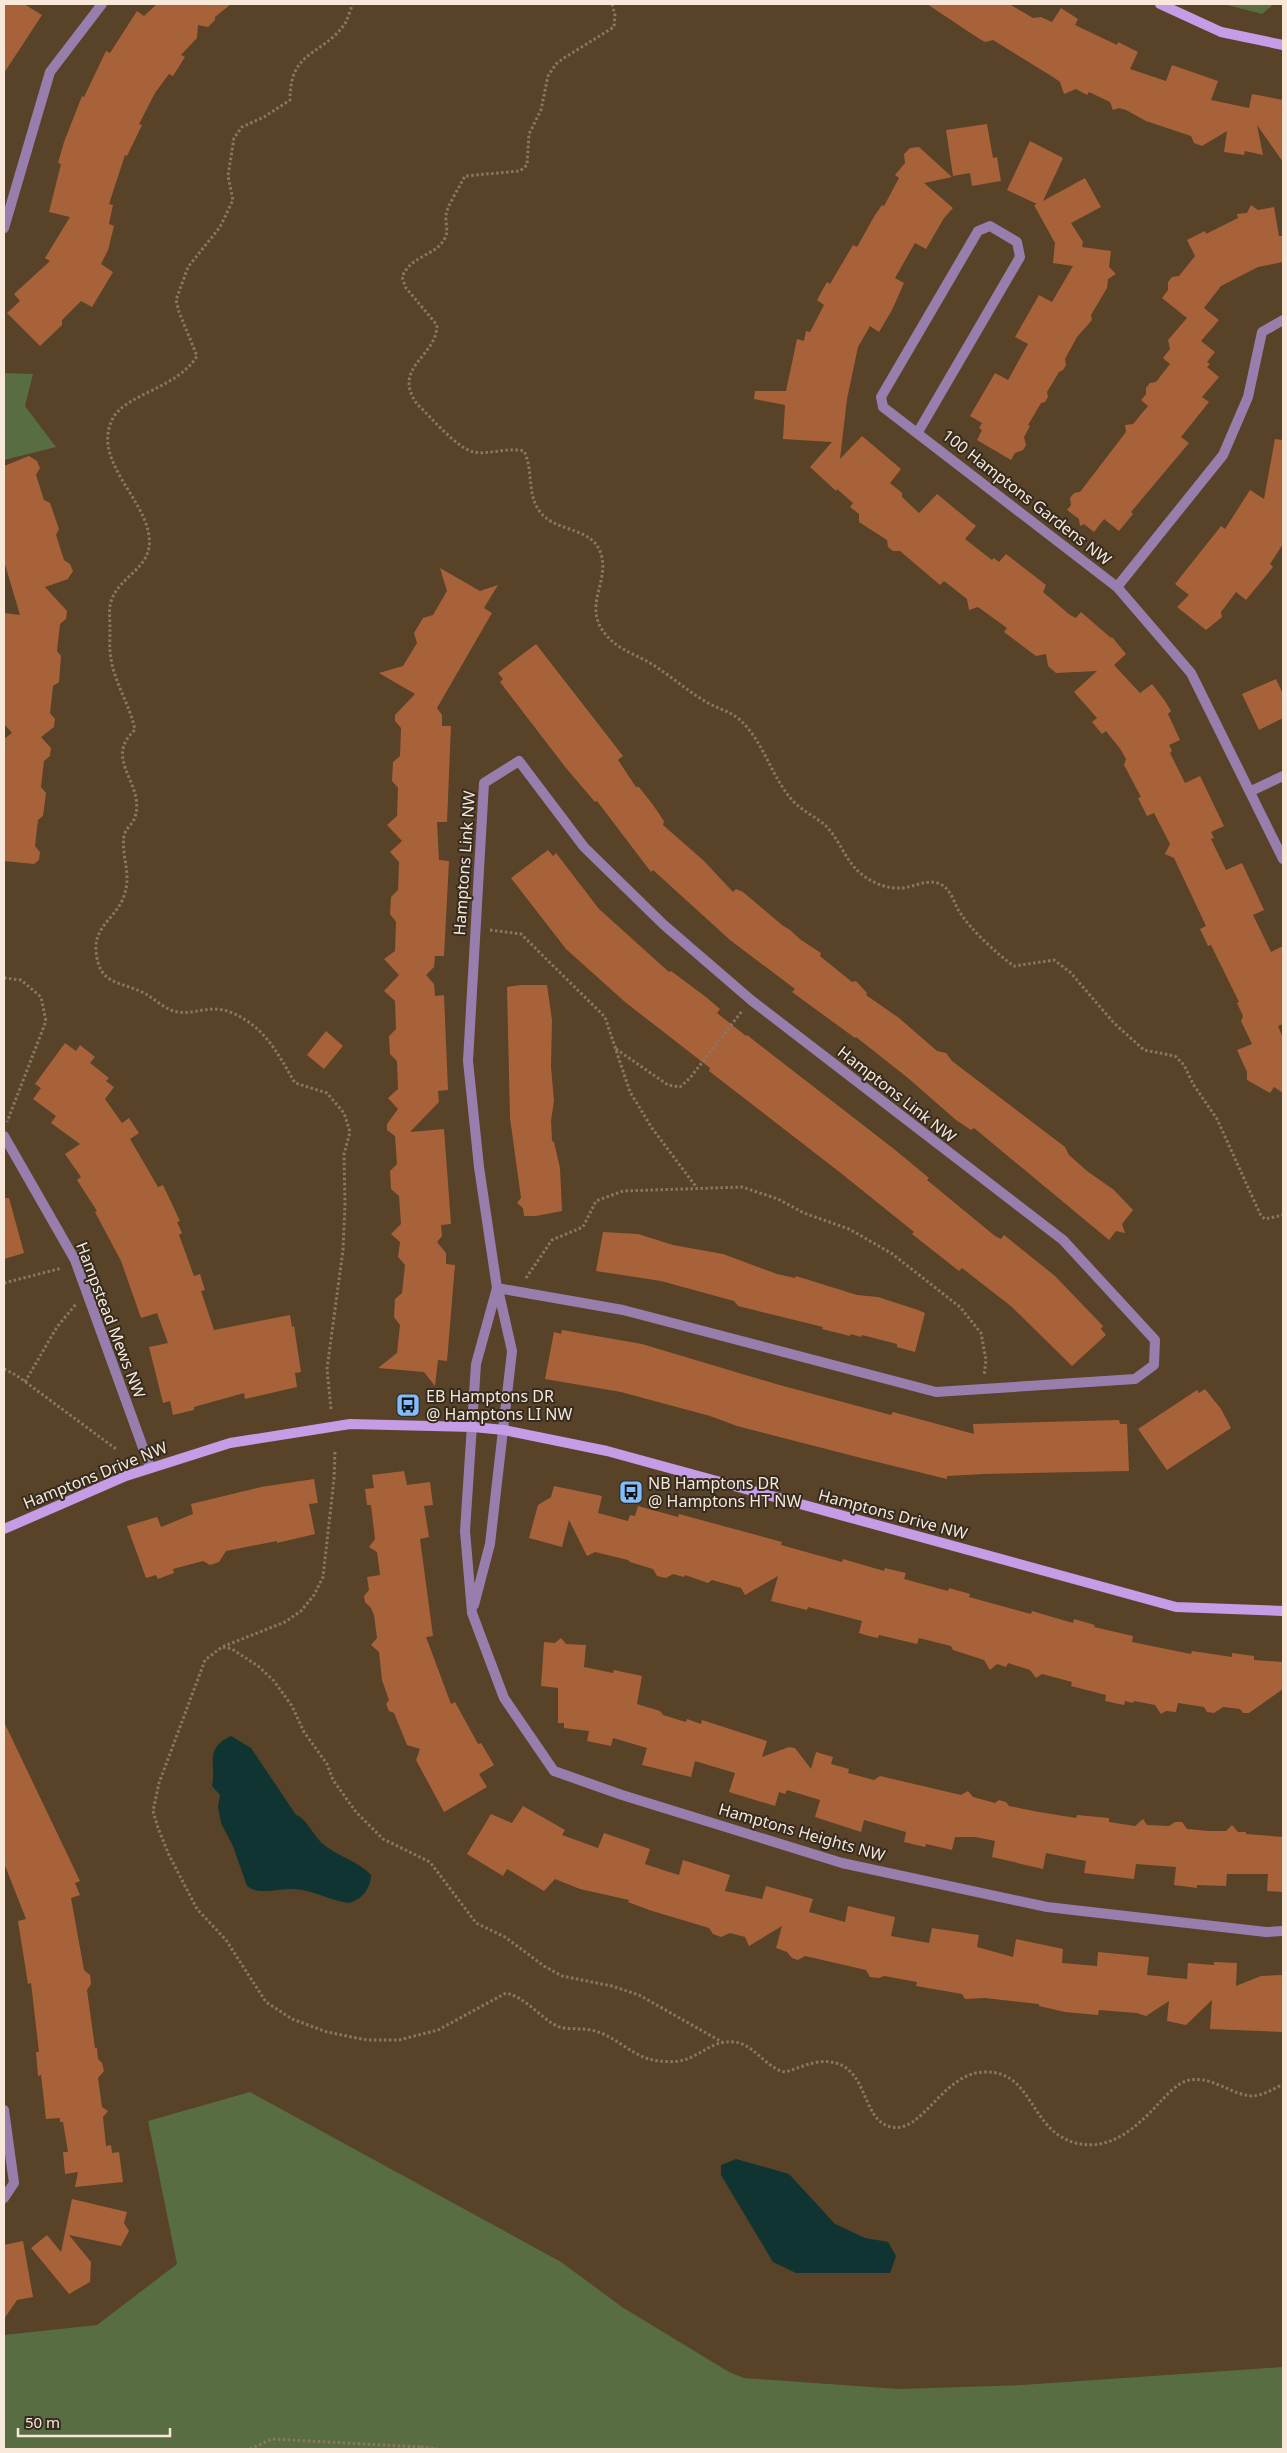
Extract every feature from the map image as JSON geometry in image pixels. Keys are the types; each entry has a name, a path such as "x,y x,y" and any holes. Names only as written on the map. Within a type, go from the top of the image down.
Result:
{"street":[{"path":"4,228 50,72 102,4"},
{"path":"1160,4 1222,32 1283,45"},
{"name":"100 Hamptons Gardens NW","path":"918,432 1020,257 1016,242 990,226 978,231 881,397 883,407 1117,586 1191,673 1283,859"},
{"path":"1117,586 1223,455 1248,397 1262,332 1283,320"},
{"name":"Hamptons Link NW","path":"497,1288 623,1310 936,1392 1135,1379 1154,1365 1155,1340 1063,1240 751,1000 664,925 584,847 519,761 484,783 474,930 468,1062 478,1167 497,1288 512,1351 504,1430"},
{"path":"1251,791 1283,776"},
{"name":"Hampstead Mews NW","path":"5,1132 75,1260 150,1467"},
{"name":"Hamptons Link NW","path":"473,1427 476,1364 497,1288"},
{"name":"Hamptons Drive NW","path":"4,1529 150,1467 230,1443 350,1424 473,1427 504,1430 607,1451 1176,1607 1283,1611"},
{"name":"Hamptons Heights NW","path":"473,1427 465,1531 472,1613 504,1698 554,1771 622,1795 842,1863 1047,1907 1266,1932 1283,1930"},
{"path":"472,1613 490,1544 504,1430"},
{"path":"4,2110 14,2183 4,2198"}],"path":[{"path":"331,1409 327,1369 343,1250 345,1204 344,1154 350,1132 344,1113 327,1093 295,1083 280,1054 264,1035 243,1019 229,1012 210,1008 180,1013 164,1007 141,992 109,980 99,968 96,951 100,929 123,898 129,882 124,834 135,818 137,805 136,794 124,766 122,753 125,738 135,730 132,716 111,660 110,606 118,589 142,566 149,552 150,537 143,516 112,461 107,437 112,419 119,410 184,373 197,356 176,300 188,267 220,227 233,200 228,176 234,138 242,126 264,118 290,100 290,84 299,62 344,25 353,4"},
{"path":"612,4 615,15 614,27 564,58 556,64 548,76 541,110 529,134 527,165 520,171 465,176 446,214 448,228 446,238 438,247 406,268 402,277 406,288 437,325 437,335 412,370 409,388 411,396 462,447 475,452 514,448 524,451 528,460 534,502 543,515 580,532 594,543 600,552 602,563 595,610 597,622 607,636 627,653 649,663 709,703 728,710 745,724 793,801 827,827 854,868 866,877 886,887 901,888 924,883 942,885 950,892 960,914 999,956 1014,966 1054,960 1070,972 1114,1023 1144,1050 1176,1056 1217,1119 1261,1216 1265,1219 1283,1215"},
{"path":"474,930 494,930 521,934 605,1017 630,1092 652,1128 698,1189"},
{"path":"4,978 21,980 42,997 46,1021 10,1112 5,1132"},
{"path":"616,1048 668,1085 680,1087 690,1078 751,1000"},
{"path":"520,1292 529,1272 552,1240 583,1227 596,1201 623,1191 742,1187 778,1199 804,1213 849,1229 890,1253 960,1307 981,1333 986,1360 982,1389"},
{"path":"4,1283 58,1270 75,1260"},
{"path":"25,1382 57,1327 76,1304"},
{"path":"4,1369 25,1382 116,1449"},
{"path":"335,1452 334,1479 322,1577 314,1595 301,1611 285,1622 222,1647 205,1660 159,1784 153,1811 158,1828 169,1855 197,1909 226,1940 266,2002 276,2010 327,2032 367,2040 399,2040 438,2030 506,1993 519,1998 558,2026 593,2030 648,2058 678,2061 723,2042"},
{"path":"222,1647 232,1649 258,1666 274,1681 292,1706 304,1732 327,1764 334,1780 356,1812 383,1838 430,1862 476,1923 505,1937 544,1966 562,1976 599,1985 612,1986 639,1995 723,2042 741,2044 775,2068 785,2072 805,2064 818,2062 844,2067 858,2080 874,2114 892,2127 906,2126 915,2121 956,2080 977,2073 1000,2074 1021,2087 1048,2128 1058,2136 1083,2144 1109,2142 1121,2136 1139,2124 1168,2094 1185,2081 1203,2080 1254,2096 1283,2084"},
{"path":"250,2449 272,2439 437,2449"}],"green space":[{"path":"1223,4 1274,4 1262,14"},
{"path":"4,373 33,374 25,406 56,447 4,460"},
{"path":"250,2092 561,2262 622,2307 729,2372 744,2378 899,2389 1022,2385 1283,2367 1283,2449 4,2449 4,2335 97,2325 177,2264 148,2121"}],"water":[{"path":"231,1736 251,1748 296,1815 303,1820 322,1843 371,1875 369,1885 361,1897 348,1903 301,1890 258,1891 247,1886 233,1846 221,1823 218,1807 220,1795 212,1786 214,1752 222,1741"},
{"path":"736,2159 789,2174 835,2224 865,2238 888,2242 896,2256 890,2273 796,2273 773,2262 721,2175 721,2165"}],"building":[{"path":"4,4 24,4 42,15 4,73"},
{"path":"157,4 231,4 215,17 215,20 208,27 198,25 197,38 181,55 185,57 173,76 169,74 155,93 139,124 142,125 127,156 125,155 109,204 113,205 109,224 114,226 108,250 101,264 113,272 92,307 81,301 62,320 62,325 40,346 7,313 20,301 14,294 50,261 45,258 70,217 49,212 61,164 58,163 64,142 82,96 84,97 106,51 110,53 137,11 144,16"},
{"path":"927,4 1009,4 1033,18 1041,17 1052,22 1061,8 1078,19 1075,25 1117,45 1118,42 1138,52 1130,69 1166,81 1172,65 1218,81 1211,100 1249,108 1252,94 1283,100 1283,162 1257,125 1263,155 1245,151 1244,155 1224,152 1227,131 1202,146 1194,143 1191,136 1146,121 1126,110 1119,108 1113,110 1110,102 1089,92 1087,95 1076,89 1064,94 1060,82 1053,77 993,40 985,42 978,38"},
{"path":"987,124 993,158 997,157 1001,181 972,186 970,173 953,176 946,130"},
{"path":"1030,141 1063,158 1043,201 1085,178 1101,207 1071,223 1083,242 1082,247 1111,251 1109,267 1116,274 1108,279 1107,288 1091,315 1092,320 1077,337 1065,359 1066,365 1059,372 1047,392 1048,397 1045,402 1041,403 1028,425 1030,426 1024,437 1026,445 1023,450 1015,453 1011,460 977,440 982,430 979,428 982,423 970,416 995,373 1008,380 1028,344 1015,337 1039,295 1052,302 1073,266 1053,263 1055,243 1034,205 1037,204 1007,190"},
{"path":"919,147 952,177 924,183 953,208 944,218 926,249 915,243 895,278 904,283 892,310 879,332 870,326 858,347 847,399 840,459 862,436 901,469 890,483 902,493 902,497 919,513 937,494 976,526 965,539 992,560 994,558 999,562 1006,554 1046,585 1043,592 1070,615 1076,618 1081,612 1112,637 1126,654 1114,665 1140,693 1152,684 1165,701 1171,711 1168,714 1180,740 1169,745 1172,751 1170,753 1185,783 1200,776 1224,826 1211,832 1214,838 1211,839 1226,870 1242,863 1264,910 1253,915 1271,952 1283,946 1283,1024 1278,1026 1283,1038 1283,1093 1274,1087 1270,1093 1247,1080 1247,1072 1237,1050 1252,1044 1241,1021 1243,1016 1237,1003 1239,1002 1211,945 1208,946 1200,929 1206,926 1174,858 1165,854 1170,844 1154,813 1147,816 1138,798 1141,797 1124,765 1126,759 1121,750 1106,731 1102,734 1092,722 1097,718 1074,692 1097,671 1056,673 1048,666 1046,654 1036,656 1004,632 1007,628 978,607 969,610 967,599 944,581 940,585 900,551 893,551 888,547 887,540 859,522 859,514 850,507 853,503 837,489 836,491 810,467 832,442 783,439 785,405 754,399 755,391 786,391 797,339 804,341 806,331 810,332 824,305 817,300 827,282 830,284 853,245 857,247 875,215 882,205 884,206 899,178 895,175 905,163 904,154 910,148"},
{"path":"1251,205 1258,210 1274,207 1279,236 1283,236 1283,262 1258,267 1221,286 1204,308 1219,320 1201,341 1215,352 1207,362 1210,364 1207,367 1219,377 1202,397 1209,402 1181,437 1189,443 1131,512 1133,514 1119,531 1104,519 1094,532 1084,524 1080,526 1079,519 1067,510 1071,505 1070,498 1074,493 1080,492 1126,432 1125,425 1133,424 1148,406 1141,400 1146,394 1146,388 1150,383 1156,382 1170,364 1163,358 1170,349 1168,340 1187,318 1162,298 1168,290 1168,282 1172,277 1179,276 1195,256 1187,240 1205,231 1206,234 1238,218 1237,214 1247,213"},
{"path":"1275,439 1283,440 1283,544 1270,564 1273,567 1246,600 1236,592 1221,612 1222,617 1206,630 1177,607 1189,595 1175,584 1221,526 1225,529 1250,490 1264,499"},
{"path":"29,456 37,461 40,468 36,475 44,500 50,503 59,529 56,535 64,560 70,564 73,571 68,579 45,587 67,611 66,619 60,624 57,651 61,656 59,682 53,686 50,713 55,719 54,727 41,737 51,748 50,756 44,761 41,787 46,793 43,816 38,820 35,846 40,852 39,860 34,864 4,861 4,739 12,733 5,725 4,713 4,613 20,615 4,561 4,466"},
{"path":"440,568 480,591 498,585 484,608 492,613 437,708 442,715 442,726 451,726 447,822 437,822 439,860 449,861 444,956 435,956 434,967 426,975 434,984 435,996 444,995 448,1090 438,1091 439,1102 410,1132 444,1129 451,1224 441,1225 442,1236 437,1242 446,1253 446,1264 455,1265 447,1361 438,1360 435,1386 424,1372 378,1368 397,1353 400,1325 394,1317 395,1299 402,1293 405,1265 398,1257 400,1242 391,1234 401,1224 399,1196 391,1189 390,1171 397,1164 395,1136 387,1130 387,1124 398,1109 388,1098 398,1089 397,1061 390,1054 389,1036 396,1029 395,1001 384,991 399,975 384,959 395,951 396,922 390,914 391,897 398,890 399,862 390,852 402,841 387,825 397,816 398,788 392,781 393,762 400,756 401,728 395,721 395,715 415,694 379,673 403,666 417,643 414,633 423,618 433,615 447,591"},
{"path":"536,644 623,756 618,760 636,787 639,787 653,805 664,821 663,825 704,861 733,892 736,889 743,892 801,940 821,953 820,956 852,982 856,981 867,993 866,995 899,1018 937,1051 946,1053 952,1061 1065,1147 1069,1155 1087,1171 1114,1190 1133,1210 1122,1224 1125,1233 1116,1231 1109,1240 974,1128 971,1130 956,1120 908,1078 856,1037 792,992 795,989 730,940 653,870 651,872 597,801 595,802 566,768 500,682 503,679 498,673"},
{"path":"1276,679 1283,694 1283,718 1259,730 1242,694"},
{"path":"548,850 553,856 556,853 599,909 669,972 671,971 706,997 720,1009 717,1013 894,1149 929,1178 927,1180 995,1236 1001,1239 1004,1235 1055,1276 1103,1326 1101,1329 1106,1335 1072,1366 1012,1307 962,1268 959,1271 912,1234 914,1232 709,1071 710,1068 625,1002 566,949 511,878"},
{"path":"547,985 552,1020 551,1067 554,1101 551,1121 552,1141 554,1142 560,1168 562,1211 536,1216 524,1216 523,1208 517,1203 521,1198 510,1118 507,987"},
{"path":"326,1031 343,1046 324,1069 307,1055"},
{"path":"65,1043 76,1051 80,1045 95,1057 90,1063 109,1078 106,1081 114,1087 105,1099 122,1123 129,1118 139,1133 130,1139 158,1187 163,1185 180,1221 177,1222 182,1233 179,1235 194,1276 200,1274 205,1290 201,1291 214,1330 290,1315 292,1327 294,1326 301,1372 295,1373 297,1387 245,1399 244,1393 173,1415 170,1401 163,1403 149,1347 168,1343 157,1313 141,1318 121,1261 95,1212 97,1211 77,1180 81,1177 65,1154 80,1144 51,1123 56,1116 33,1099 41,1088 35,1084"},
{"path":"4,1198 9,1198 24,1253 4,1259"},
{"path":"603,1232 638,1234 673,1245 723,1254 777,1274 795,1278 796,1276 857,1295 878,1297 918,1310 925,1313 915,1352 897,1347 897,1344 862,1335 861,1337 851,1334 850,1336 822,1329 823,1327 738,1306 734,1301 661,1281 596,1271"},
{"path":"562,1330 642,1344 776,1384 891,1415 893,1412 974,1434 973,1424 1119,1420 1120,1424 1127,1424 1129,1471 983,1474 947,1476 947,1479 865,1459 737,1426 710,1416 621,1392 545,1379 554,1332 561,1334"},
{"path":"1205,1389 1221,1409 1231,1428 1167,1470 1138,1429 1197,1390 1199,1393"},
{"path":"404,1471 407,1485 430,1482 433,1505 424,1506 429,1537 420,1539 433,1636 426,1637 451,1704 455,1702 478,1744 481,1743 494,1765 479,1774 487,1787 444,1812 416,1760 420,1749 407,1745 394,1713 389,1711 386,1704 389,1700 382,1680 379,1652 371,1645 377,1638 374,1615 371,1608 365,1602 364,1596 369,1590 367,1577 380,1575 377,1552 369,1547 375,1539 371,1505 367,1505 365,1489 374,1488 372,1475"},
{"path":"314,1479 318,1503 309,1504 315,1534 277,1543 277,1541 226,1551 219,1562 210,1565 203,1561 173,1569 174,1573 158,1579 156,1575 146,1578 127,1526 157,1517 161,1527 193,1514 191,1504 261,1487"},
{"path":"554,1486 602,1496 598,1513 628,1521 630,1515 635,1516 638,1506 678,1517 679,1514 782,1542 781,1545 842,1562 843,1559 884,1571 885,1568 906,1573 904,1579 948,1591 949,1588 970,1594 969,1597 1031,1614 1032,1611 1073,1623 1074,1619 1095,1625 1094,1627 1133,1636 1132,1642 1191,1654 1192,1651 1232,1657 1232,1653 1254,1656 1254,1660 1283,1662 1283,1689 1249,1713 1243,1713 1240,1709 1223,1707 1214,1713 1207,1712 1204,1707 1178,1703 1176,1712 1166,1711 1161,1714 1155,1705 1125,1701 1124,1705 1105,1701 1106,1695 1071,1686 1072,1682 1042,1674 1036,1678 1030,1670 1008,1663 1006,1667 997,1664 990,1670 984,1660 953,1650 951,1646 919,1638 917,1644 879,1635 878,1638 869,1636 859,1633 862,1621 808,1607 807,1610 771,1601 778,1576 745,1595 741,1588 712,1580 708,1583 685,1575 684,1577 673,1574 666,1578 657,1576 653,1569 628,1560 595,1552 587,1556 569,1520 562,1547 529,1538 538,1505 551,1497"},
{"path":"561,1638 566,1644 586,1645 584,1667 613,1673 614,1670 642,1676 637,1704 686,1722 687,1719 701,1724 702,1720 767,1741 762,1757 789,1747 795,1748 811,1769 816,1752 833,1757 831,1764 849,1769 848,1773 874,1780 880,1776 961,1795 968,1791 973,1797 995,1803 999,1800 1006,1802 1009,1806 1039,1812 1076,1818 1077,1815 1109,1818 1109,1822 1135,1826 1143,1819 1147,1825 1169,1826 1175,1822 1182,1822 1187,1829 1209,1831 1226,1831 1232,1825 1238,1832 1246,1832 1246,1834 1283,1837 1283,1892 1267,1891 1268,1874 1227,1874 1226,1886 1197,1885 1197,1888 1174,1885 1176,1867 1136,1864 1134,1879 1084,1873 1086,1861 1046,1853 1043,1869 992,1857 995,1841 975,1837 955,1837 952,1850 926,1844 925,1847 904,1842 906,1832 864,1820 861,1832 815,1817 820,1800 787,1790 785,1794 779,1792 775,1806 729,1792 735,1773 695,1761 691,1777 642,1765 647,1748 613,1738 611,1746 587,1741 589,1731 564,1728 564,1723 558,1723 558,1688 541,1686 544,1642 555,1643"},
{"path":"4,1722 80,1881 75,1883 80,1895 71,1898 84,1970 90,1975 91,1984 87,1990 95,2048 97,2048 98,2059 102,2063 104,2071 98,2078 102,2107 108,2111 103,2117 106,2146 111,2145 112,2153 119,2152 123,2182 75,2187 78,2172 65,2174 63,2152 68,2152 63,2122 60,2122 60,2118 46,2119 41,2075 38,2076 36,2052 39,2052 31,1983 28,1984 18,1921 26,1919 4,1863"},
{"path":"523,1806 565,1830 562,1835 598,1848 604,1833 650,1849 645,1864 679,1875 683,1860 730,1875 725,1891 762,1899 766,1886 813,1899 809,1912 845,1922 848,1906 895,1917 891,1936 929,1943 932,1928 979,1935 977,1947 1013,1957 1016,1939 1063,1949 1062,1963 1097,1966 1098,1952 1149,1957 1147,1975 1187,1979 1188,1963 1214,1965 1214,1962 1237,1963 1236,1986 1261,1976 1283,1975 1283,2032 1210,2029 1212,2000 1186,2025 1167,2021 1169,2001 1146,2016 1137,2013 1099,2010 1098,2015 1065,2012 1039,2006 1039,2004 985,1998 965,1999 962,1994 916,1986 917,1982 884,1976 879,1978 870,1977 866,1970 805,1956 798,1960 792,1958 787,1952 776,1948 782,1926 749,1946 745,1937 730,1933 721,1937 713,1934 709,1928 649,1910 628,1902 629,1900 580,1889 555,1879 544,1891 507,1869 503,1876 467,1854 491,1814 512,1823"},
{"path":"72,2199 127,2212 124,2223 129,2231 121,2246 69,2235 91,2262 90,2282 69,2294 31,2248 47,2235 61,2252"},
{"path":"23,2241 33,2297 17,2300 4,2319 4,2245"}],"place":[{"name":"EB Hamptons DR @ Hamptons LI NW","path":"408,1405"},
{"name":"NB Hamptons DR @ Hamptons HT NW","path":"631,1492"}]}
